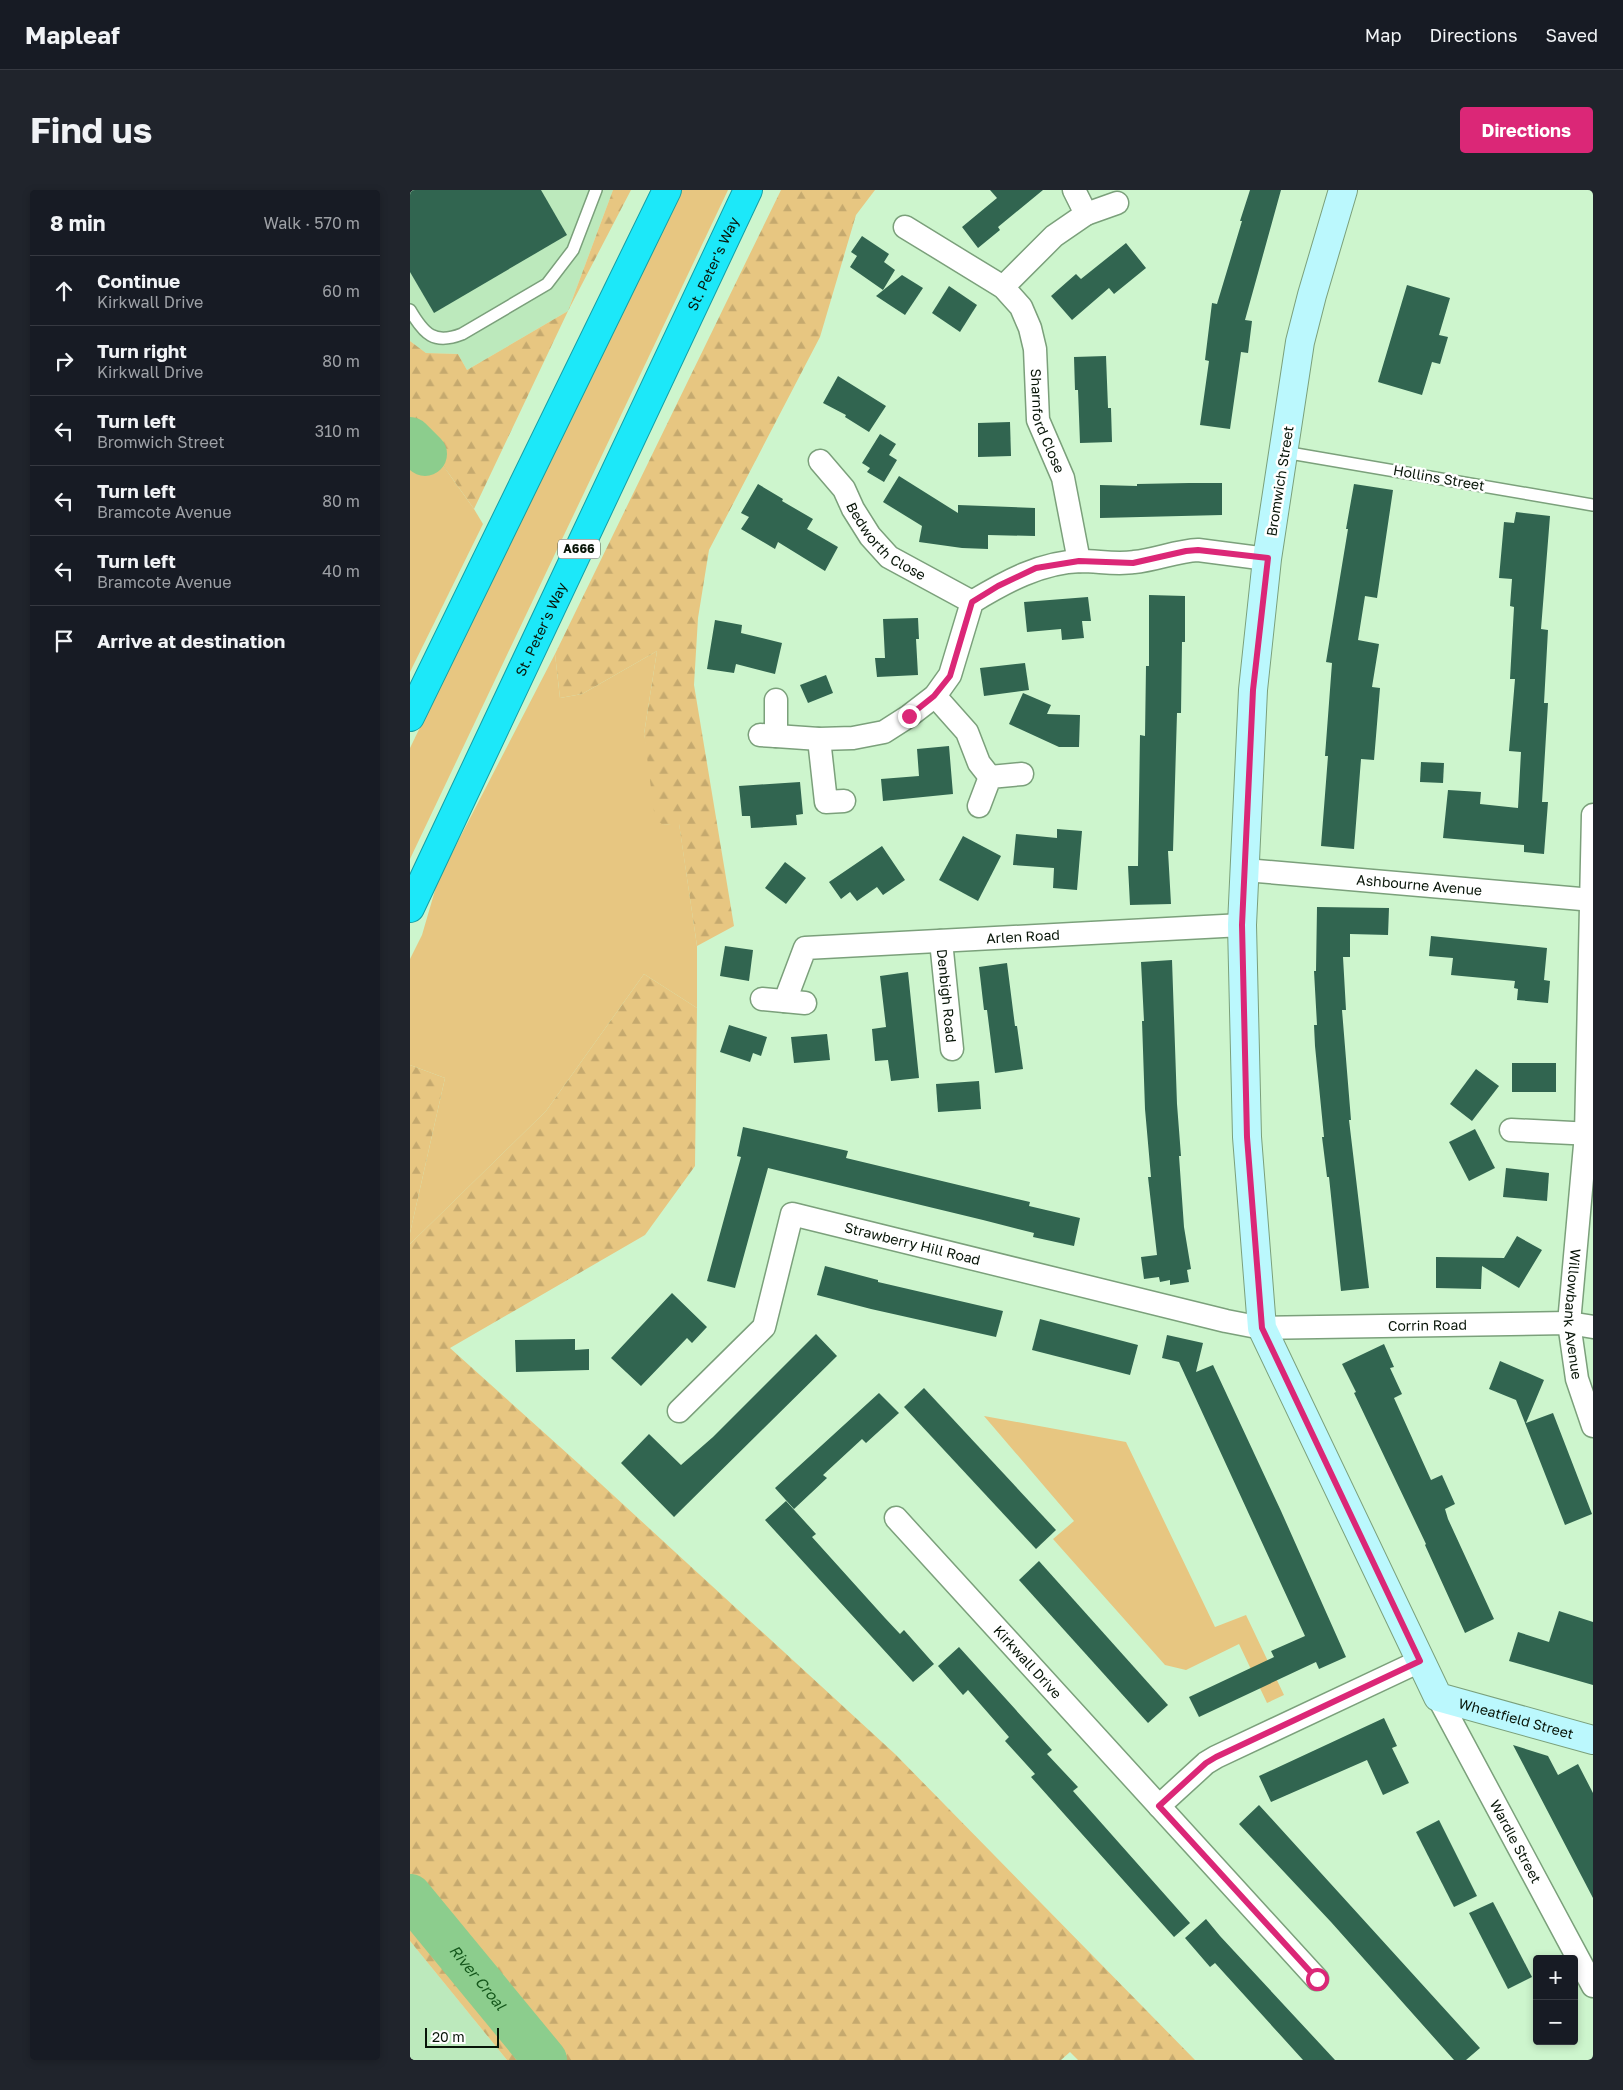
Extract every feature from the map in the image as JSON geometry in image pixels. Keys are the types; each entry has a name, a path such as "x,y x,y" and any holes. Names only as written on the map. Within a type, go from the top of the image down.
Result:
{"highway":[{"path":"410,717 667,190"},
{"name":"St. Peter's Way","path":"410,908 748,190"}],"street":[{"path":"1074,190 1086,214"},
{"name":"Bromwich Street","path":"1344,190 1312,295 1300,342 1268,558 1253,690 1242,925 1247,1137 1262,1328 1438,1697"},
{"path":"1003,287 1054,236 1086,214 1117,203"},
{"name":"Sharnford Close","path":"905,227 1003,287 1021,307 1030,328 1035,349 1038,420 1063,478 1079,561"},
{"name":"Bedworth Close","path":"820,461 844,489 870,536 889,557 972,602"},
{"path":"776,700 768,735 819,739 854,738 884,732 934,696 950,676 972,602 998,586 1036,568 1079,561 1133,563 1198,550 1268,558"},
{"path":"934,696 967,732 979,763 990,777"},
{"path":"819,739 826,802 844,801"},
{"path":"990,777 1022,774"},
{"path":"979,806 990,777"},
{"name":"Willowbank Avenue","path":"1593,815 1590,1134 1569,1323 1577,1379 1593,1426"},
{"name":"Ashbourne Avenue","path":"1245,870 1592,900"},
{"name":"Arlen Road","path":"762,999 795,1002 805,948 1242,925"},
{"name":"Denbigh Road","path":"942,941 952,1050"},
{"path":"1511,1130 1590,1134"},
{"name":"Strawberry Hill Road","path":"679,1411 764,1327 792,1214 923,1248 1262,1328"},
{"name":"Corrin Road","path":"1262,1328 1569,1323 1593,1327"},
{"name":"Kirkwall Drive","path":"896,1518 1317,1979"},
{"path":"1159,1806 1206,1763 1216,1757 1420,1661"},
{"name":"Wheatfield Street","path":"1438,1697 1593,1740"},
{"name":"Wardle Street","path":"1438,1697 1593,1986"}],"lane":[{"path":"410,310 420,328 433,338 449,340 547,284 573,250 596,190"},
{"name":"Hollins Street","path":"1284,452 1593,505"}],"shaded area":[{"path":"410,190 613,190 568,311 467,370 458,354 426,353 410,341"},
{"path":"410,1941 507,2060 410,2060"}],"green space":[{"path":"613,190 631,190 568,311"},
{"path":"681,190 728,190 410,859 410,748"},
{"path":"781,190 875,190 856,215 820,337 709,550 698,618 694,685 734,926 697,946 679,824 663,825 655,819 644,734 657,651 582,694 560,698 555,654"},
{"path":"568,311 474,509 410,419 410,341 426,353 458,354 467,370"},
{"path":"410,419 483,524 410,672"},
{"path":"657,651 644,734 663,825 679,823 697,946 697,1008 644,974 546,1111 410,1244 410,1233 445,1078 410,1065 410,959 422,935 438,880 555,654 560,698 582,694"},
{"path":"644,974 697,1008 695,1166 645,1235 450,1348 895,1754 1195,2060 1078,2060 1070,2052 1061,2060 507,2060 410,1941 410,1244 546,1111"},
{"path":"410,1065 445,1078 410,1233"},
{"path":"984,1416 1126,1442 1215,1627 1246,1615 1284,1695 1267,1703 1239,1644 1186,1670 1165,1665 1053,1539 1074,1521"}],"building":[{"path":"410,190 541,190 567,235 434,313 410,272"},
{"path":"990,190 1043,190 998,227 1000,230 978,248 962,227 997,198"},
{"path":"1250,190 1281,190 1245,320 1252,321 1248,353 1241,352 1230,429 1200,425 1209,361 1205,360 1212,303 1217,304"},
{"path":"862,236 889,254 884,262 895,270 883,290 850,267 857,256 851,252"},
{"path":"1126,243 1146,268 1114,294 1109,288 1072,320 1051,296 1076,274 1081,279"},
{"path":"902,275 923,288 905,315 876,296"},
{"path":"1407,285 1450,298 1439,335 1448,337 1440,364 1432,362 1422,395 1378,382"},
{"path":"949,286 977,305 960,332 932,313"},
{"path":"1106,356 1108,408 1111,408 1112,442 1080,443 1078,390 1075,390 1074,357"},
{"path":"838,376 886,406 869,432 845,417 846,415 823,403"},
{"path":"1010,422 1011,456 978,457 978,423"},
{"path":"880,434 896,444 889,455 897,460 884,482 867,472 870,468 862,463"},
{"path":"899,476 958,513 958,505 1035,508 1035,536 988,535 988,549 962,548 919,542 922,526 883,502"},
{"path":"1222,483 1222,515 1100,518 1100,485 1137,486 1137,484"},
{"path":"758,484 813,519 807,529 838,547 825,571 778,542 775,549 741,529 749,517 741,513"},
{"path":"1354,484 1393,490 1377,598 1365,596 1358,640 1379,644 1372,687 1380,688 1374,760 1361,759 1354,849 1321,846 1328,756 1325,756 1332,663 1326,662"},
{"path":"1516,512 1550,516 1541,629 1548,630 1544,703 1548,703 1542,802 1548,802 1544,854 1524,852 1524,845 1443,838 1448,790 1481,792 1480,804 1518,808 1521,752 1509,751 1515,679 1510,679 1514,607 1510,606 1512,579 1499,578 1504,522 1514,523"},
{"path":"1149,595 1185,596 1185,642 1182,642 1181,713 1177,713 1173,851 1168,851 1171,904 1130,905 1128,866 1138,866 1140,735 1145,736 1146,666 1149,666"},
{"path":"1088,597 1091,621 1082,621 1084,638 1062,640 1061,629 1027,632 1024,602"},
{"path":"918,618 919,639 916,639 918,675 877,677 875,658 885,658 883,619"},
{"path":"715,620 742,625 741,633 782,643 775,674 736,664 734,673 707,669"},
{"path":"1025,663 1029,690 984,696 980,668"},
{"path":"826,675 833,693 808,703 800,685"},
{"path":"1023,693 1051,705 1047,714 1080,715 1079,747 1059,747 1009,724"},
{"path":"949,746 953,794 883,801 881,779 919,776 917,749"},
{"path":"1421,762 1444,763 1443,783 1420,782"},
{"path":"800,782 803,814 796,815 797,825 751,828 750,816 742,816 739,786"},
{"path":"1057,829 1082,831 1077,890 1053,888 1054,868 1013,865 1016,834 1057,838"},
{"path":"963,836 1001,856 978,901 939,880"},
{"path":"882,846 905,880 883,895 877,887 857,901 850,892 841,899 829,882"},
{"path":"785,862 806,878 786,904 765,888"},
{"path":"1317,907 1389,908 1388,935 1350,934 1350,957 1343,957 1346,1010 1342,1010 1351,1120 1349,1120 1369,1288 1341,1291 1329,1177 1327,1177 1322,1137 1324,1137 1315,1046 1314,1025 1317,1025 1314,971 1316,971"},
{"path":"1431,936 1547,948 1544,980 1550,981 1548,1003 1517,1000 1518,989 1514,988 1515,981 1451,975 1453,958 1429,956"},
{"path":"725,946 753,950 749,981 720,976"},
{"path":"1172,960 1177,1104 1181,1156 1179,1156 1184,1227 1191,1269 1187,1270 1189,1282 1170,1285 1170,1280 1160,1282 1159,1277 1144,1279 1141,1257 1157,1255 1148,1177 1151,1177 1145,1109 1141,962"},
{"path":"1007,963 1023,1069 995,1073 979,967"},
{"path":"908,972 919,1078 891,1081 888,1060 875,1061 872,1029 886,1027 880,976"},
{"path":"729,1025 767,1037 761,1056 753,1053 750,1062 720,1052"},
{"path":"827,1034 830,1060 794,1063 791,1037"},
{"path":"1512,1063 1556,1063 1556,1092 1512,1092"},
{"path":"1476,1069 1499,1086 1472,1121 1450,1104"},
{"path":"979,1081 981,1109 938,1112 936,1084"},
{"path":"743,1127 848,1151 846,1158 1030,1202 1029,1206 1080,1218 1074,1246 1033,1237 1034,1233 983,1220 768,1168 735,1288 707,1281 741,1157 737,1156"},
{"path":"1475,1129 1495,1168 1469,1181 1449,1142"},
{"path":"1506,1168 1549,1173 1547,1201 1503,1197"},
{"path":"1517,1236 1542,1250 1519,1288 1482,1266 1481,1289 1436,1288 1436,1257 1504,1258"},
{"path":"825,1266 878,1280 878,1282 1003,1311 996,1337 817,1295"},
{"path":"672,1293 707,1327 692,1343 687,1338 641,1386 611,1358"},
{"path":"1040,1319 1138,1345 1130,1375 1032,1350"},
{"path":"816,1334 837,1356 674,1517 621,1463 649,1434 681,1465 713,1437"},
{"path":"1167,1335 1203,1343 1196,1372 1213,1365 1346,1657 1319,1669 1316,1662 1199,1717 1189,1697 1274,1657 1271,1651 1305,1636 1179,1362 1162,1358"},
{"path":"575,1339 575,1350 589,1349 589,1370 516,1372 515,1340"},
{"path":"1384,1344 1394,1367 1390,1368 1402,1394 1394,1398 1431,1480 1442,1475 1455,1504 1445,1509 1448,1519 1494,1619 1465,1633 1426,1544 1342,1364"},
{"path":"1500,1361 1544,1380 1526,1423 1553,1413 1592,1514 1565,1525 1516,1400 1489,1389"},
{"path":"924,1388 1056,1530 1036,1549 904,1407"},
{"path":"879,1393 899,1413 866,1443 862,1439 823,1475 827,1478 794,1509 775,1488"},
{"path":"786,1501 816,1534 812,1537 885,1618 900,1634 904,1630 934,1664 913,1682 765,1520"},
{"path":"1039,1561 1168,1705 1148,1723 1019,1580"},
{"path":"1559,1611 1593,1622 1593,1685 1509,1661 1518,1632 1549,1642"},
{"path":"959,1647 1052,1750 1047,1754 1078,1787 1073,1791 1190,1923 1174,1937 1031,1777 1035,1774 1005,1741 1009,1737 968,1690 963,1695 938,1666"},
{"path":"1384,1718 1397,1746 1392,1748 1409,1783 1383,1795 1367,1760 1271,1802 1259,1776"},
{"path":"1513,1745 1548,1756 1558,1775 1578,1764 1593,1793 1593,1898"},
{"path":"1259,1805 1480,2048 1466,2060 1454,2060 1331,1922 1239,1824"},
{"path":"1439,1820 1477,1896 1454,1907 1416,1832"},
{"path":"1493,1902 1532,1977 1508,1989 1469,1913"},
{"path":"1206,1919 1335,2060 1303,2060 1215,1963 1210,1967 1185,1938"}],"waterway":[{"name":"River Croal","path":"410,439 425,454"},
{"name":"River Croal","path":"410,1896 545,2060"}],"route":[{"path":"909,716 934,696 950,676 963,626 972,602 998,586 1036,568 1079,561 1133,563 1198,550 1268,558 1253,690 1242,925 1247,1137 1262,1328 1420,1661 1216,1757 1206,1763 1159,1806 1317,1979"}]}
